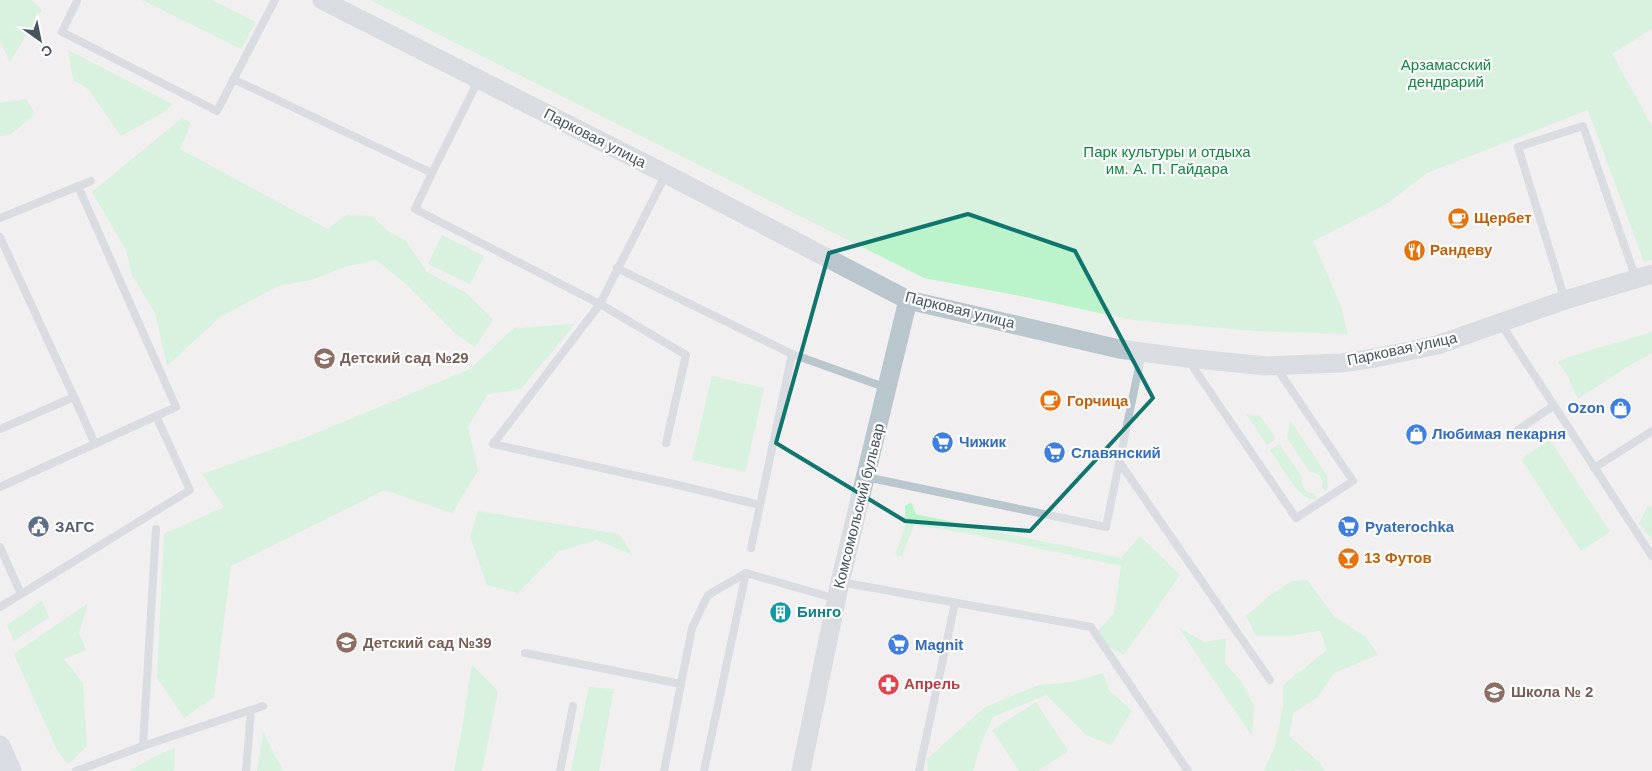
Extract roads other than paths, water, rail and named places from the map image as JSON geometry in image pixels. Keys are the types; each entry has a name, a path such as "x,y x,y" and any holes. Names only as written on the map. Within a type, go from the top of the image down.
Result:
{"main road":[{"path":"0,746 11,771"}],"street":[{"name":"Парковая улица","path":"322,0 666,174 908,300 1119,349 1187,358 1275,366 1341,363 1437,345 1565,300 1644,276"},
{"name":"Комсомольский бульвар","path":"801,771 838,590 908,300"}],"lane":[{"path":"76,0 62,32 217,111 275,0"},
{"path":"233,79 432,173"},
{"path":"479,79 415,209 600,304 686,355 666,443"},
{"path":"1565,300 1518,147 1583,126 1644,276"},
{"path":"666,174 600,304 493,444 760,505"},
{"path":"0,218 91,181"},
{"path":"0,487 176,407 78,186"},
{"path":"0,237 95,444"},
{"path":"617,268 792,354 888,389"},
{"path":"1501,324 1652,556"},
{"path":"866,477 1106,527 1142,352"},
{"path":"751,548 792,354"},
{"path":"1187,358 1296,518 1353,481 1275,366"},
{"path":"0,429 74,398"},
{"path":"1515,432 1553,406"},
{"path":"0,608 190,490 156,416"},
{"path":"1594,468 1652,431"},
{"path":"1120,463 1270,680"},
{"path":"144,746 156,529"},
{"path":"0,547 21,594"},
{"path":"704,771 746,573"},
{"path":"664,771 692,628 708,595 746,573 838,590 955,603 1091,627 1188,771"},
{"path":"919,771 955,603"},
{"path":"525,653 681,684"},
{"path":"76,771 263,706"},
{"path":"560,771 573,706"},
{"path":"246,771 251,710"}],"place":[{"name":"Щербет","path":"1458,218"},
{"name":"Рандеву","path":"1414,250"},
{"name":"Детский сад №29","path":"324,358"},
{"name":"Горчица","path":"1051,401"},
{"name":"Ozon","path":"1621,408"},
{"name":"Любимая пекарня","path":"1416,434"},
{"name":"Чижик","path":"943,442"},
{"name":"Славянский","path":"1055,453"},
{"name":"ЗАГС","path":"39,527"},
{"name":"Pyaterochka","path":"1349,527"},
{"name":"13 Футов","path":"1348,558"},
{"name":"Бинго","path":"781,612"},
{"name":"Детский сад №39","path":"347,643"},
{"name":"Magnit","path":"899,645"},
{"name":"Апрель","path":"888,684"},
{"name":"Школа № 2","path":"1495,692"}],"park label":[{"name":"Арзамасский дендрарий","path":"1446,74"},
{"name":"Парк культуры и отдыха им. А. П. Гайдара","path":"1167,160"}]}
